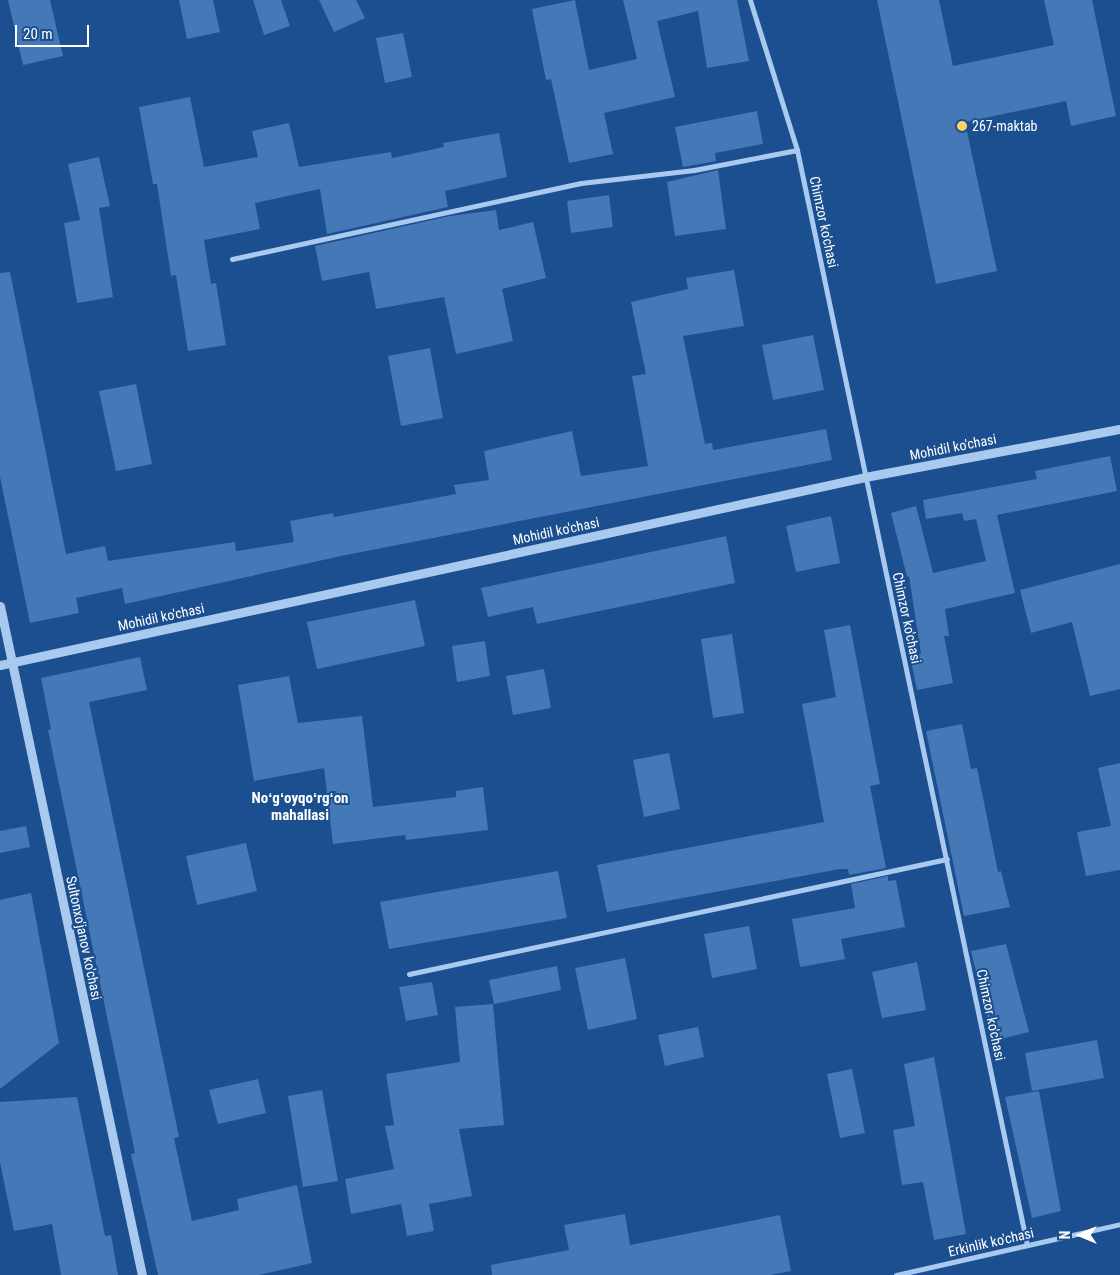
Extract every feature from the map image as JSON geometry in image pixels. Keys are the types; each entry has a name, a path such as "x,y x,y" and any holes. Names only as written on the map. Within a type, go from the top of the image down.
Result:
{"street":[{"name":"Chimzor ko'chasi","path":"750,0 797,150 1027,1245"},
{"path":"232,259 581,183 694,170 797,150"},
{"name":"Mohidil ko'chasi","path":"0,666 865,478 1120,429"},
{"name":"Sultonxo'janov ko'chasi","path":"0,606 142,1275"},
{"path":"409,974 947,858"},
{"name":"Erkinlik ko'chasi","path":"896,1275 1120,1224"}],"building":[{"path":"8,0 50,0 63,56 23,65"},
{"path":"179,0 213,0 220,32 187,39"},
{"path":"253,0 281,0 290,26 264,35"},
{"path":"319,0 356,0 365,18 334,32"},
{"path":"575,0 589,70 637,59 623,0 737,0 749,61 707,68 698,11 657,21 675,97 604,113 613,154 569,163 551,79 546,80 532,9"},
{"path":"877,0 939,0 953,66 1054,45 1044,0 1092,0 1116,116 1071,126 1066,101 965,122 997,271 936,284"},
{"path":"403,33 412,77 385,83 376,38"},
{"path":"190,97 204,167 258,157 252,131 289,123 299,167 391,152 392,158 444,147 443,143 499,133 507,177 445,191 448,207 327,234 320,189 255,203 260,229 204,240 211,284 216,283 226,345 188,351 176,275 171,276 157,184 153,184 139,107"},
{"path":"757,111 763,144 715,153 716,161 683,167 675,127"},
{"path":"99,157 110,206 99,208 113,297 77,303 64,223 80,220 68,164"},
{"path":"718,170 726,229 675,236 667,182"},
{"path":"609,195 613,227 571,233 567,201"},
{"path":"496,210 499,230 533,222 546,278 502,289 513,341 456,354 444,297 376,309 369,272 322,281 315,246 450,216"},
{"path":"734,270 744,326 683,336 705,444 712,443 713,450 826,429 832,460 341,556 125,604 122,588 76,598 79,613 30,623 0,477 0,273 10,272 66,554 105,546 108,561 235,542 236,551 294,542 290,521 333,513 334,517 456,494 454,485 489,480 484,451 572,431 581,476 648,466 632,376 646,374 631,302 688,289 686,278"},
{"path":"813,335 824,390 773,400 762,345"},
{"path":"430,348 443,418 401,426 388,356"},
{"path":"136,384 152,464 116,471 99,391"},
{"path":"1110,456 1117,491 997,515 1015,593 945,609 949,636 944,636 953,683 917,690 910,656 921,654 909,576 907,577 891,513 916,506 933,573 986,561 976,519 964,521 962,513 926,519 923,500 1037,479 1035,471"},
{"path":"831,516 840,563 796,572 786,526"},
{"path":"726,536 735,583 537,624 533,607 488,617 481,588"},
{"path":"1120,564 1120,689 1090,696 1072,622 1031,633 1020,590"},
{"path":"415,600 425,646 317,669 307,622"},
{"path":"850,625 880,784 870,786 886,868 849,875 848,869 840,869 607,912 597,865 824,822 802,704 836,697 824,630"},
{"path":"732,634 744,713 713,718 701,639"},
{"path":"485,641 490,676 457,682 452,646"},
{"path":"140,657 147,690 89,702 179,1137 174,1138 192,1221 239,1210 237,1199 297,1185 312,1263 259,1275 158,1275 131,1154 135,1153 48,730 51,729 41,678"},
{"path":"544,669 551,708 513,715 506,676"},
{"path":"289,676 298,723 362,716 373,807 456,797 456,791 483,787 488,830 406,840 405,835 333,844 324,768 254,781 238,685"},
{"path":"962,724 971,769 977,768 998,872 1001,871 1010,907 964,916 926,731"},
{"path":"669,753 680,809 644,817 633,760"},
{"path":"1120,763 1120,870 1086,876 1077,832 1111,826 1098,768"},
{"path":"26,826 30,847 0,853 0,831"},
{"path":"246,843 257,891 197,905 186,856"},
{"path":"558,871 567,918 389,949 380,902"},
{"path":"888,876 888,881 896,880 905,927 841,939 845,959 800,967 792,919 855,908 851,884"},
{"path":"31,893 59,1043 0,1089 0,900"},
{"path":"749,926 757,969 712,978 704,934"},
{"path":"1006,944 1029,1032 993,1041 971,951"},
{"path":"625,958 637,1019 588,1030 575,968"},
{"path":"917,962 926,1010 882,1018 872,972"},
{"path":"557,966 561,990 494,1004 489,980"},
{"path":"432,982 438,1015 406,1021 399,987"},
{"path":"493,1004 504,1125 459,1129 472,1196 429,1204 434,1231 407,1236 401,1204 351,1214 345,1179 394,1169 385,1126 394,1125 386,1074 460,1062 455,1007"},
{"path":"698,1027 704,1057 665,1066 658,1035"},
{"path":"1097,1040 1104,1078 1032,1091 1025,1053"},
{"path":"934,1057 966,1234 934,1240 923,1182 902,1185 893,1130 915,1126 904,1064"},
{"path":"852,1069 865,1133 840,1138 827,1074"},
{"path":"258,1079 266,1113 218,1124 209,1090"},
{"path":"322,1090 338,1181 303,1187 288,1096"},
{"path":"1039,1091 1061,1211 1032,1218 1005,1097"},
{"path":"77,1097 105,1236 111,1235 118,1275 61,1275 52,1224 14,1231 0,1162 0,1102"},
{"path":"625,1214 630,1245 780,1215 791,1271 770,1275 492,1275 491,1265 569,1250 564,1225"}],"place":[{"name":"267-maktab","path":"962,126"}],"district":[{"name":"Noʻgʻoyqoʻrgʻon mahallasi","path":"300,806"}]}
